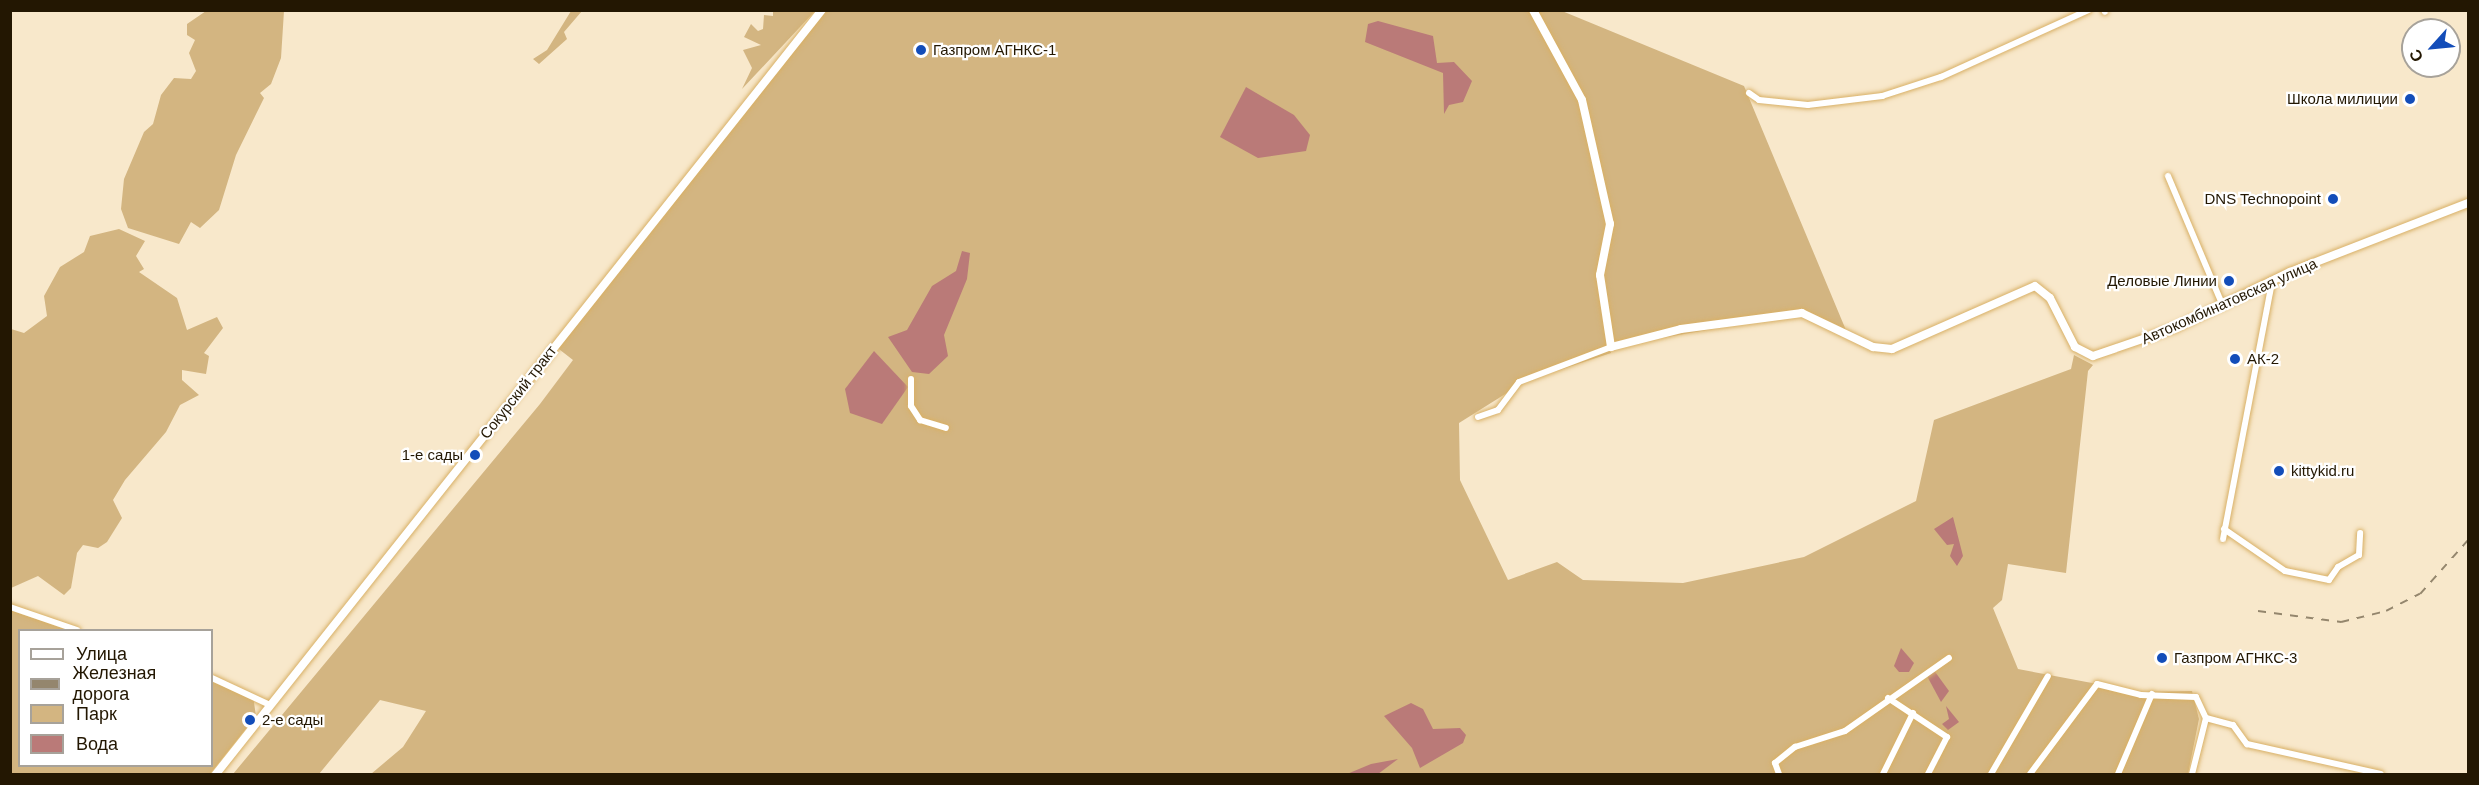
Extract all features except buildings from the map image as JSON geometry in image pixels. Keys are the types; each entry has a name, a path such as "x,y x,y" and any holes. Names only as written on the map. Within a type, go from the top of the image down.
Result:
{"street":[{"name":"Сокурский тракт","path":"216,774 822,10"},
{"path":"1478,417 1498,410 1519,382 1611,347 1600,275 1610,224 1590,134 1582,100 1533,10"},
{"path":"1749,93 1759,100 1808,105 1882,96 1941,77 2089,10"},
{"path":"2168,176 2223,306"},
{"name":"Автокомбинатовская улица","path":"1611,347 1681,329 1802,313 1873,347 1892,349 2035,286 2050,298 2075,347 2093,356 2223,306 2272,281 2469,202"},
{"path":"2223,539 2272,281"},
{"path":"911,379 911,406 920,420 946,428"},
{"path":"2224,529 2285,571 2329,580 2338,567 2358,555 2360,533"},
{"path":"10,607 74,629"},
{"path":"1779,774 1776,763 1795,747 1845,731 1887,698 1949,658"},
{"path":"1991,774 2048,676"},
{"path":"213,678 270,705"},
{"path":"2030,774 2097,684 2152,694 2196,696 2206,718 2192,774"},
{"path":"2118,774 2152,694"},
{"path":"1887,698 1947,737 1928,774"},
{"path":"1883,774 1913,713"},
{"path":"2206,718 2234,726 2247,744 2381,774"}],"green space":[{"path":"822,10 1562,11 1744,86 1848,335 1802,313 1611,347 1611,353 1526,381 1459,423 1460,480 1508,580 1557,562 1583,580 1683,583 1804,557 1916,501 1934,420 2071,369 2074,355 2093,365 2088,371 2066,573 2008,564 2002,600 1993,608 2018,669 2140,692 2192,691 2199,719 2188,774 371,774 403,747 426,711 380,700 319,774 233,774 540,404 573,360 555,346"},
{"path":"206,11 284,11 281,58 271,84 260,93 264,98 236,155 219,210 200,228 191,222 179,244 128,228 121,209 124,179 144,132 153,124 161,95 174,78 191,79 196,71 189,53 195,40 187,35 187,24"},
{"path":"571,11 582,11 564,32 567,39 539,64 533,59 547,50"},
{"path":"773,11 815,11 742,89 752,68 743,50 761,45 744,37 751,24 758,31 763,29 764,15 773,16"},
{"path":"119,229 145,241 136,256 144,269 139,272 177,298 187,330 217,317 223,328 204,353 209,356 206,374 182,370 182,380 199,395 180,405 166,432 125,480 113,500 122,518 107,542 98,548 83,545 77,553 71,588 64,595 38,576 11,588 11,329 24,333 47,316 44,296 60,267 84,252 90,236"},
{"path":"10,610 65,629 18,629 18,767 213,767 213,682 253,696 256,716 210,774 11,774"}],"water":[{"path":"1378,21 1433,36 1437,63 1454,62 1472,81 1463,102 1449,105 1444,114 1443,73 1365,42 1368,24"},
{"path":"1246,87 1294,115 1310,135 1306,151 1258,158 1220,137"},
{"path":"962,251 970,253 967,279 944,335 948,356 929,374 912,372 888,337 907,330 932,286 956,271"},
{"path":"874,351 908,387 882,424 850,413 845,389"},
{"path":"1953,517 1963,556 1957,566 1950,556 1954,544 1947,545 1934,529"},
{"path":"1901,648 1914,663 1909,672 1899,672 1894,666"},
{"path":"1933,669 1949,691 1941,702 1927,676"},
{"path":"1411,703 1423,709 1433,729 1460,728 1466,735 1463,743 1420,768 1412,748 1384,716"},
{"path":"1946,706 1959,722 1948,730 1942,724 1949,719"},
{"path":"1398,759 1378,774 1347,774 1371,764"}],"railway":[{"path":"2258,611 2341,622 2386,611 2420,594 2468,540"}],"place":[{"name":"Газпром АГНКС-1","path":"921,50"},
{"name":"Школа милиции","path":"2410,99"},
{"name":"DNS Technopoint","path":"2333,199"},
{"name":"Деловые Линии","path":"2229,281"},
{"name":"АК-2","path":"2235,359"},
{"name":"1-е сады","path":"475,455"},
{"name":"kittykid.ru","path":"2279,471"},
{"name":"Газпром АГНКС-3","path":"2162,658"},
{"name":"2-е сады","path":"250,720"}]}
